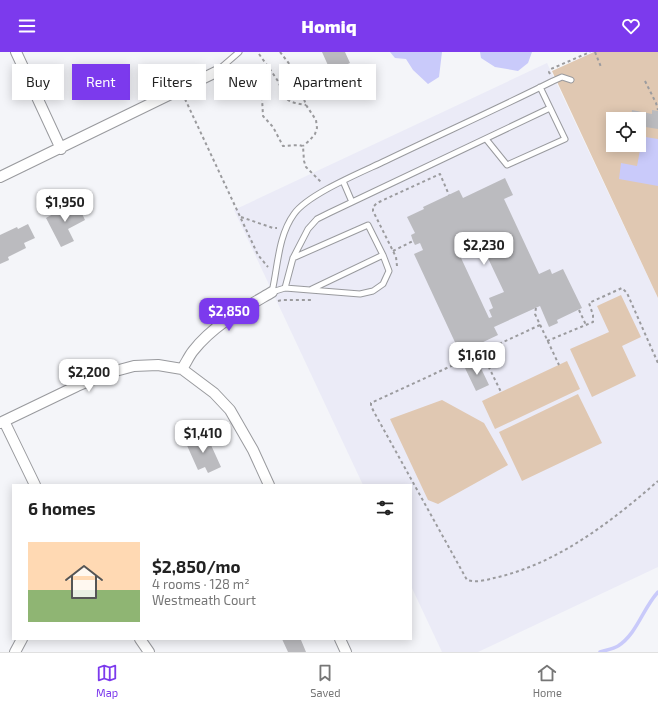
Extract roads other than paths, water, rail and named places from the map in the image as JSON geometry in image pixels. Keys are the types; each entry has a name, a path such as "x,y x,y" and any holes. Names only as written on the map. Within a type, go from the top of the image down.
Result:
{"street":[{"path":"16,52 60,148"},
{"path":"0,177 214,74"},
{"path":"182,369 194,350 217,327 238,312 272,292"},
{"path":"34,484 2,422 77,386 108,373 134,366 158,365 182,369 214,393 230,410 253,450 269,484"},
{"path":"15,652 21,640"},
{"path":"141,640 149,652"},
{"path":"340,640 346,652"}],"lane":[{"path":"226,64 239,52"},
{"path":"293,258 368,225 389,271 383,284 373,291 360,294 285,288 272,292 282,236 294,212 313,196 562,76 571,80"},
{"path":"486,139 507,165 565,139 540,87"},
{"path":"285,288 293,258 308,229 317,220 329,212 550,108"},
{"path":"343,181 352,202"},
{"path":"311,290 383,255"}],"water":[{"path":"390,52 442,52 439,77 428,84 413,70 406,59 395,58"},
{"path":"480,52 532,52 528,63 518,71 495,67 481,58"},
{"path":"646,137 658,139 658,186 619,179 621,163 637,166 640,152 646,152"}],"waterway":[{"path":"600,652 616,647 625,641 658,592"}]}
